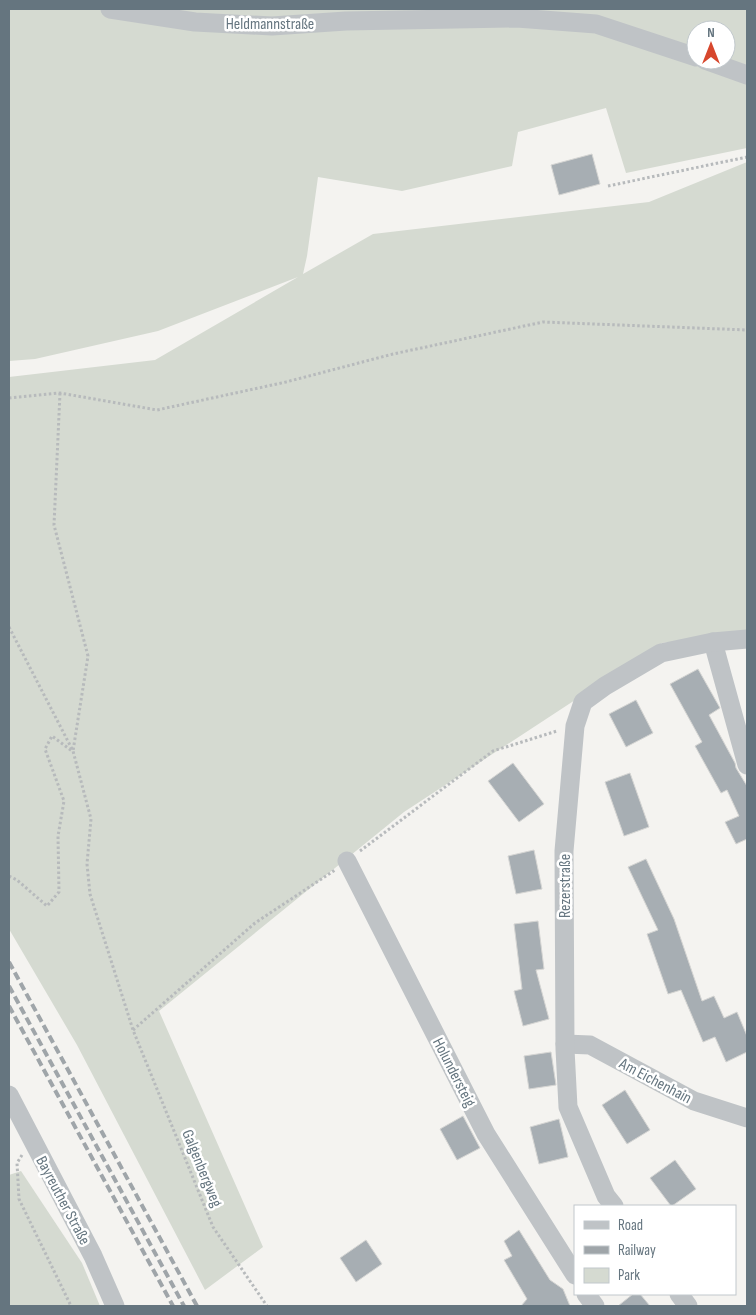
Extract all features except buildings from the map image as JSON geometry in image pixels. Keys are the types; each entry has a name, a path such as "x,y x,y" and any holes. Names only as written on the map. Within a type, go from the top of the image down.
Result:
{"street":[{"name":"Heldmannstraße","path":"110,9 195,22 272,26 346,21 517,18 596,24 686,54"},
{"path":"733,70 747,75"},
{"name":"Rezerstraße","path":"613,1205 606,1196 568,1107 565,1044 564,851 575,726 583,702 605,686 660,653 712,642 747,639"},
{"path":"712,642 747,764"},
{"name":"Holundersteig","path":"347,861 486,1134 574,1273"},
{"name":"Am Eichenhain","path":"565,1044 590,1045 694,1101 747,1118"},
{"name":"Bayreuther Straße","path":"9,1095 93,1256 116,1306"},
{"path":"587,1295 595,1306"},
{"path":"680,1295 688,1306"}],"path":[{"path":"608,186 747,157"},
{"path":"9,398 60,393 157,410 286,382 393,354 543,322 730,330 747,329"},
{"path":"60,393 54,525 88,656 73,751"},
{"path":"9,627 73,751"},
{"path":"9,876 17,880 47,906 59,892 58,836 64,801 45,749 52,736 73,751"},
{"name":"Galgenbergweg","path":"73,751 91,819 87,864 90,894 134,1030 213,1227 266,1306"},
{"path":"32,1140 17,1164 19,1200 71,1306"}],"green space":[{"path":"9,9 747,9 747,148 626,173 606,108 518,132 512,166 402,191 318,177 303,274 373,234 649,202 747,162 747,634 662,643 404,812 159,1011 263,1247 205,1290 77,1045 9,929 9,377 155,360 298,277 158,331 35,359 9,361"},
{"path":"21,1171 82,1263 100,1306 9,1306 9,1175"}],"railway":[{"path":"9,962 197,1306"},
{"path":"9,986 184,1306"},
{"path":"9,1006 173,1306"}]}
